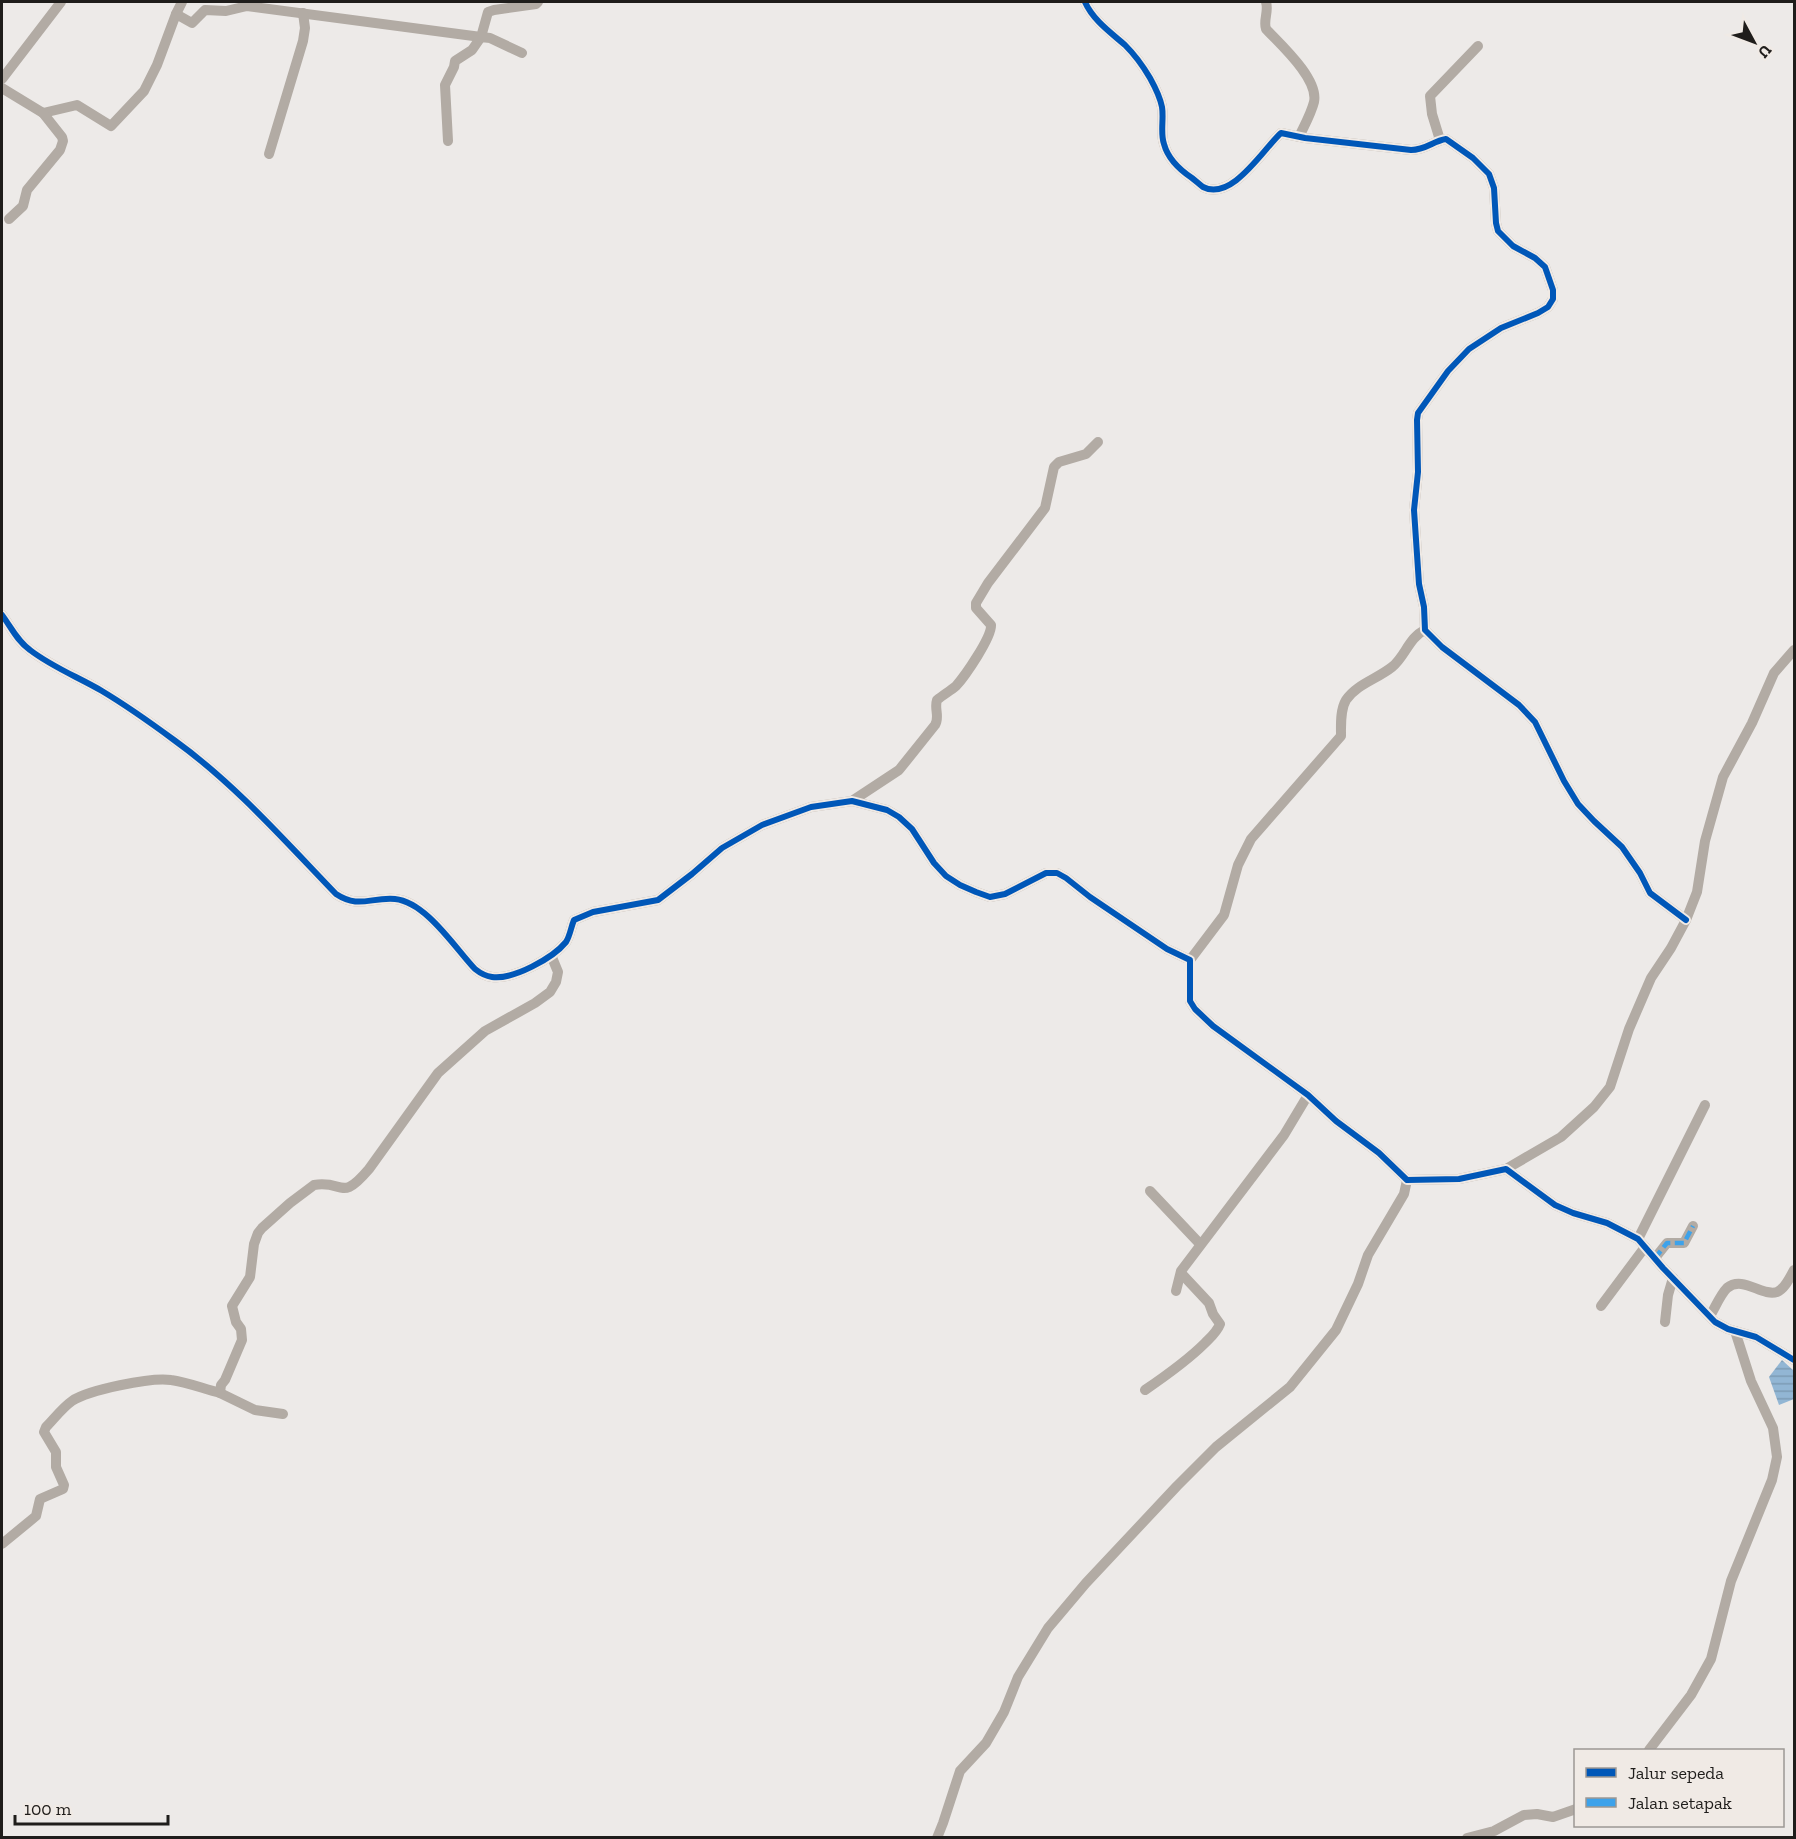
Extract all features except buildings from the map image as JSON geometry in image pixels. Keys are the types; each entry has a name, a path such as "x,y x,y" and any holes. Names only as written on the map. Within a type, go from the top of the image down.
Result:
{"street":[{"path":"2,79 60,2"},
{"path":"43,113 77,105 108,126 112,126 144,91 182,2"},
{"path":"448,141 445,85 455,61 468,54 482,37 488,12 538,2"},
{"path":"1085,2 1096,19 1142,64 1162,107 1163,142 1167,151 1182,172 1205,188 1215,189 1225,186 1247,171 1281,133 1411,150 1420,150 1440,140 1449,140 1489,174 1494,188 1498,231 1513,246 1535,258 1545,267 1553,290 1553,298 1548,306 1538,313 1501,328 1469,349 1448,371 1418,413 1418,472 1414,510 1425,630 1442,647 1519,705 1535,722 1578,804 1622,847 1640,873 1650,893 1686,920"},
{"path":"1266,2 1268,10 1264,26 1304,70 1313,92 1314,102 1299,137"},
{"path":"176,14 192,23 205,10 226,11 247,6 490,38 522,53"},
{"path":"269,154 303,41 305,28 303,13"},
{"path":"1440,140 1432,114 1430,96 1478,46"},
{"path":"2,88 43,113 62,137 62,146 27,190 23,206 9,219"},
{"path":"852,801 898,770 935,725 938,718 935,704 937,700 956,685 981,651 991,632 991,625 976,608 976,603 988,583 1045,508 1054,467 1059,462 1086,454 1098,442"},
{"path":"2,615 11,630 30,650 120,703 175,741 222,779 336,894 354,903 377,899 398,899 412,904 424,912 467,961 484,975 511,976 558,951 568,939 574,920 593,912 658,900 722,848 762,825 811,807 852,801 887,810 899,818 912,829 934,863 946,876 968,889 990,897 1005,894 1046,873 1057,873 1167,949 1190,960"},
{"path":"1425,630 1419,632 1399,661 1356,690 1346,701 1341,716 1341,736 1251,839 1238,865 1224,915 1190,960 1190,1001 1195,1009 1213,1026 1308,1095 1336,1121 1379,1153 1407,1180 1459,1179 1506,1169 1561,1137 1594,1107 1610,1087 1629,1029 1650,978 1671,948 1686,920 1697,892 1705,841 1723,777 1752,723 1774,673 1794,650"},
{"path":"219,1393 242,1340 241,1329 236,1322 232,1306 250,1276 256,1238 262,1228 314,1185 345,1189 356,1184 438,1073 485,1031 550,992 556,982 558,972 551,955"},
{"path":"1176,1291 1181,1273 1200,1244 1284,1135 1308,1095"},
{"path":"1601,1306 1642,1243 1705,1105"},
{"path":"1506,1169 1555,1205 1573,1213 1607,1222 1642,1243 1721,1326 1756,1337 1792,1354"},
{"path":"937,1838 960,1772 986,1743 1004,1712 1018,1677 1048,1628 1086,1583 1176,1486 1216,1447 1290,1387 1335,1330 1358,1284 1368,1256 1404,1194 1407,1180"},
{"path":"1150,1191 1200,1244"},
{"path":"1655,1258 1667,1243 1684,1243 1693,1226"},
{"path":"1710,1316 1726,1289 1733,1285 1743,1284 1777,1292 1784,1286 1794,1270"},
{"path":"1145,1390 1192,1356 1220,1324 1209,1303 1181,1273"},
{"path":"1665,1322 1673,1278"},
{"path":"1650,1749 1691,1695 1711,1659 1731,1581 1772,1480 1777,1457 1773,1428 1750,1381 1736,1331"},
{"path":"2,1544 36,1516 40,1499 63,1489 64,1485 57,1467 56,1452 44,1432 46,1427 71,1402 79,1398 109,1388 158,1379 171,1380 219,1393 255,1410 283,1414"},
{"path":"1467,1838 1494,1830 1524,1815 1538,1814 1553,1817 1574,1809"}],"water":[{"path":"1782,1360 1794,1371 1794,1399 1779,1405 1769,1377"}],"marked path":[{"path":"1655,1258 1667,1243 1684,1243 1693,1226"}],"cycle path":[{"path":"1085,2 1097,20 1125,45 1145,69 1161,103 1163,140 1168,155 1179,168 1203,187 1214,190 1225,187 1236,180 1281,133 1305,138 1411,150 1421,149 1446,139 1473,158 1489,174 1494,188 1498,231 1513,246 1535,258 1545,267 1553,290 1553,299 1548,307 1538,313 1501,328 1469,349 1448,371 1418,413 1418,472 1414,510 1425,630 1442,647 1519,705 1535,722 1578,804 1622,847 1640,873 1650,893 1686,920"},
{"path":"2,615 18,638 30,650 47,662 121,703 196,757 258,813 336,894 358,902 386,899 407,902 429,917 475,969 489,977 511,975 532,967 552,955 566,942 574,920 593,912 658,900 722,848 762,825 811,807 852,801 887,810 912,829 934,863 946,876 960,885 990,897 1005,894 1046,873 1057,873 1167,949 1190,960 1190,1001 1195,1009 1213,1026 1308,1095 1336,1121 1379,1153 1407,1180 1459,1179 1506,1169 1555,1205 1607,1223 1638,1239 1715,1322 1728,1329 1756,1337 1794,1360"}]}
